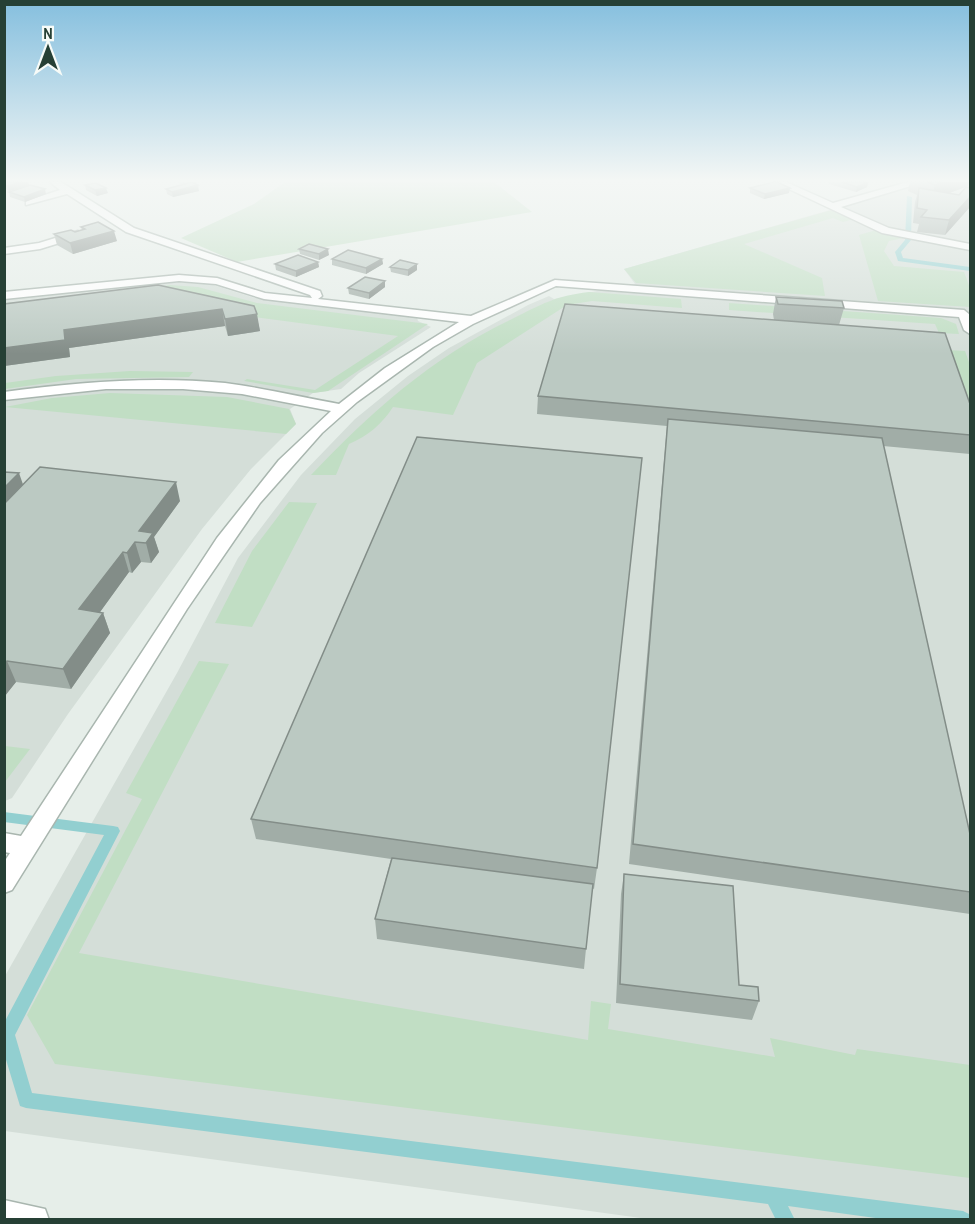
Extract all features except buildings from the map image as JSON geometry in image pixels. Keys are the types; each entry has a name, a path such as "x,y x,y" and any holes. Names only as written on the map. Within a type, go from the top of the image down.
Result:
{"street":[{"path":"4,251 40,246 62,239"},
{"path":"157,239 316,293 316,302"},
{"path":"929,239 970,247"},
{"path":"4,296 179,278 217,281 264,296 471,320"},
{"path":"4,883 227,535 282,466 339,408 408,357 471,320 555,283 964,314 970,330"},
{"path":"4,396 88,386 165,384 248,390 339,408"},
{"path":"4,842 27,846"},
{"path":"4,1215 34,1220"}],"shaded area":[{"path":"728,239 970,239 970,1219 648,1219 5,1131 5,976 177,673 238,558 301,475 355,419 408,376 449,348 549,296 554,299 635,284 624,269"},
{"path":"163,282 210,284 255,298 417,317 418,321 431,327 359,373 341,389 313,393 290,409 296,424 251,469 202,529 68,714 12,798 5,801 5,299"}],"green space":[{"path":"184,239 372,239 237,262"},
{"path":"729,239 761,239 744,244 822,278 825,296 636,283 624,269"},
{"path":"860,239 898,239 889,241 884,251 894,266 964,272 970,288 970,307 878,301"},
{"path":"170,285 198,287 257,303 428,324 328,391 313,393 244,381 247,379 315,390 398,336 238,315 161,299 5,319 4,303"},
{"path":"589,292 681,299 682,308 592,301 567,305 477,363 453,415 393,407 374,429 349,444 336,475 311,475 356,429 429,368 483,334 541,305 558,298"},
{"path":"729,303 941,318 956,324 959,334 939,333 935,324 729,310"},
{"path":"947,350 965,351 970,365 970,412"},
{"path":"130,371 193,372 189,377 76,379 5,389 5,383 56,376"},
{"path":"110,393 227,397 289,409 296,424 286,434 5,407 52,398"},
{"path":"289,502 317,503 252,627 215,623 252,551"},
{"path":"199,661 229,664 79,953 588,1040 591,1001 611,1004 608,1029 775,1057 770,1038 855,1055 857,1049 970,1065 970,1178 55,1064 27,1015 142,799 126,793"},
{"path":"4,746 30,749 5,782"}],"waterway":[{"path":"908,239 898,252 900,260 970,269"},
{"path":"4,817 113,831 7,1034 26,1100 773,1196"},
{"path":"773,1196 963,1220"},
{"path":"773,1196 786,1220"}]}
